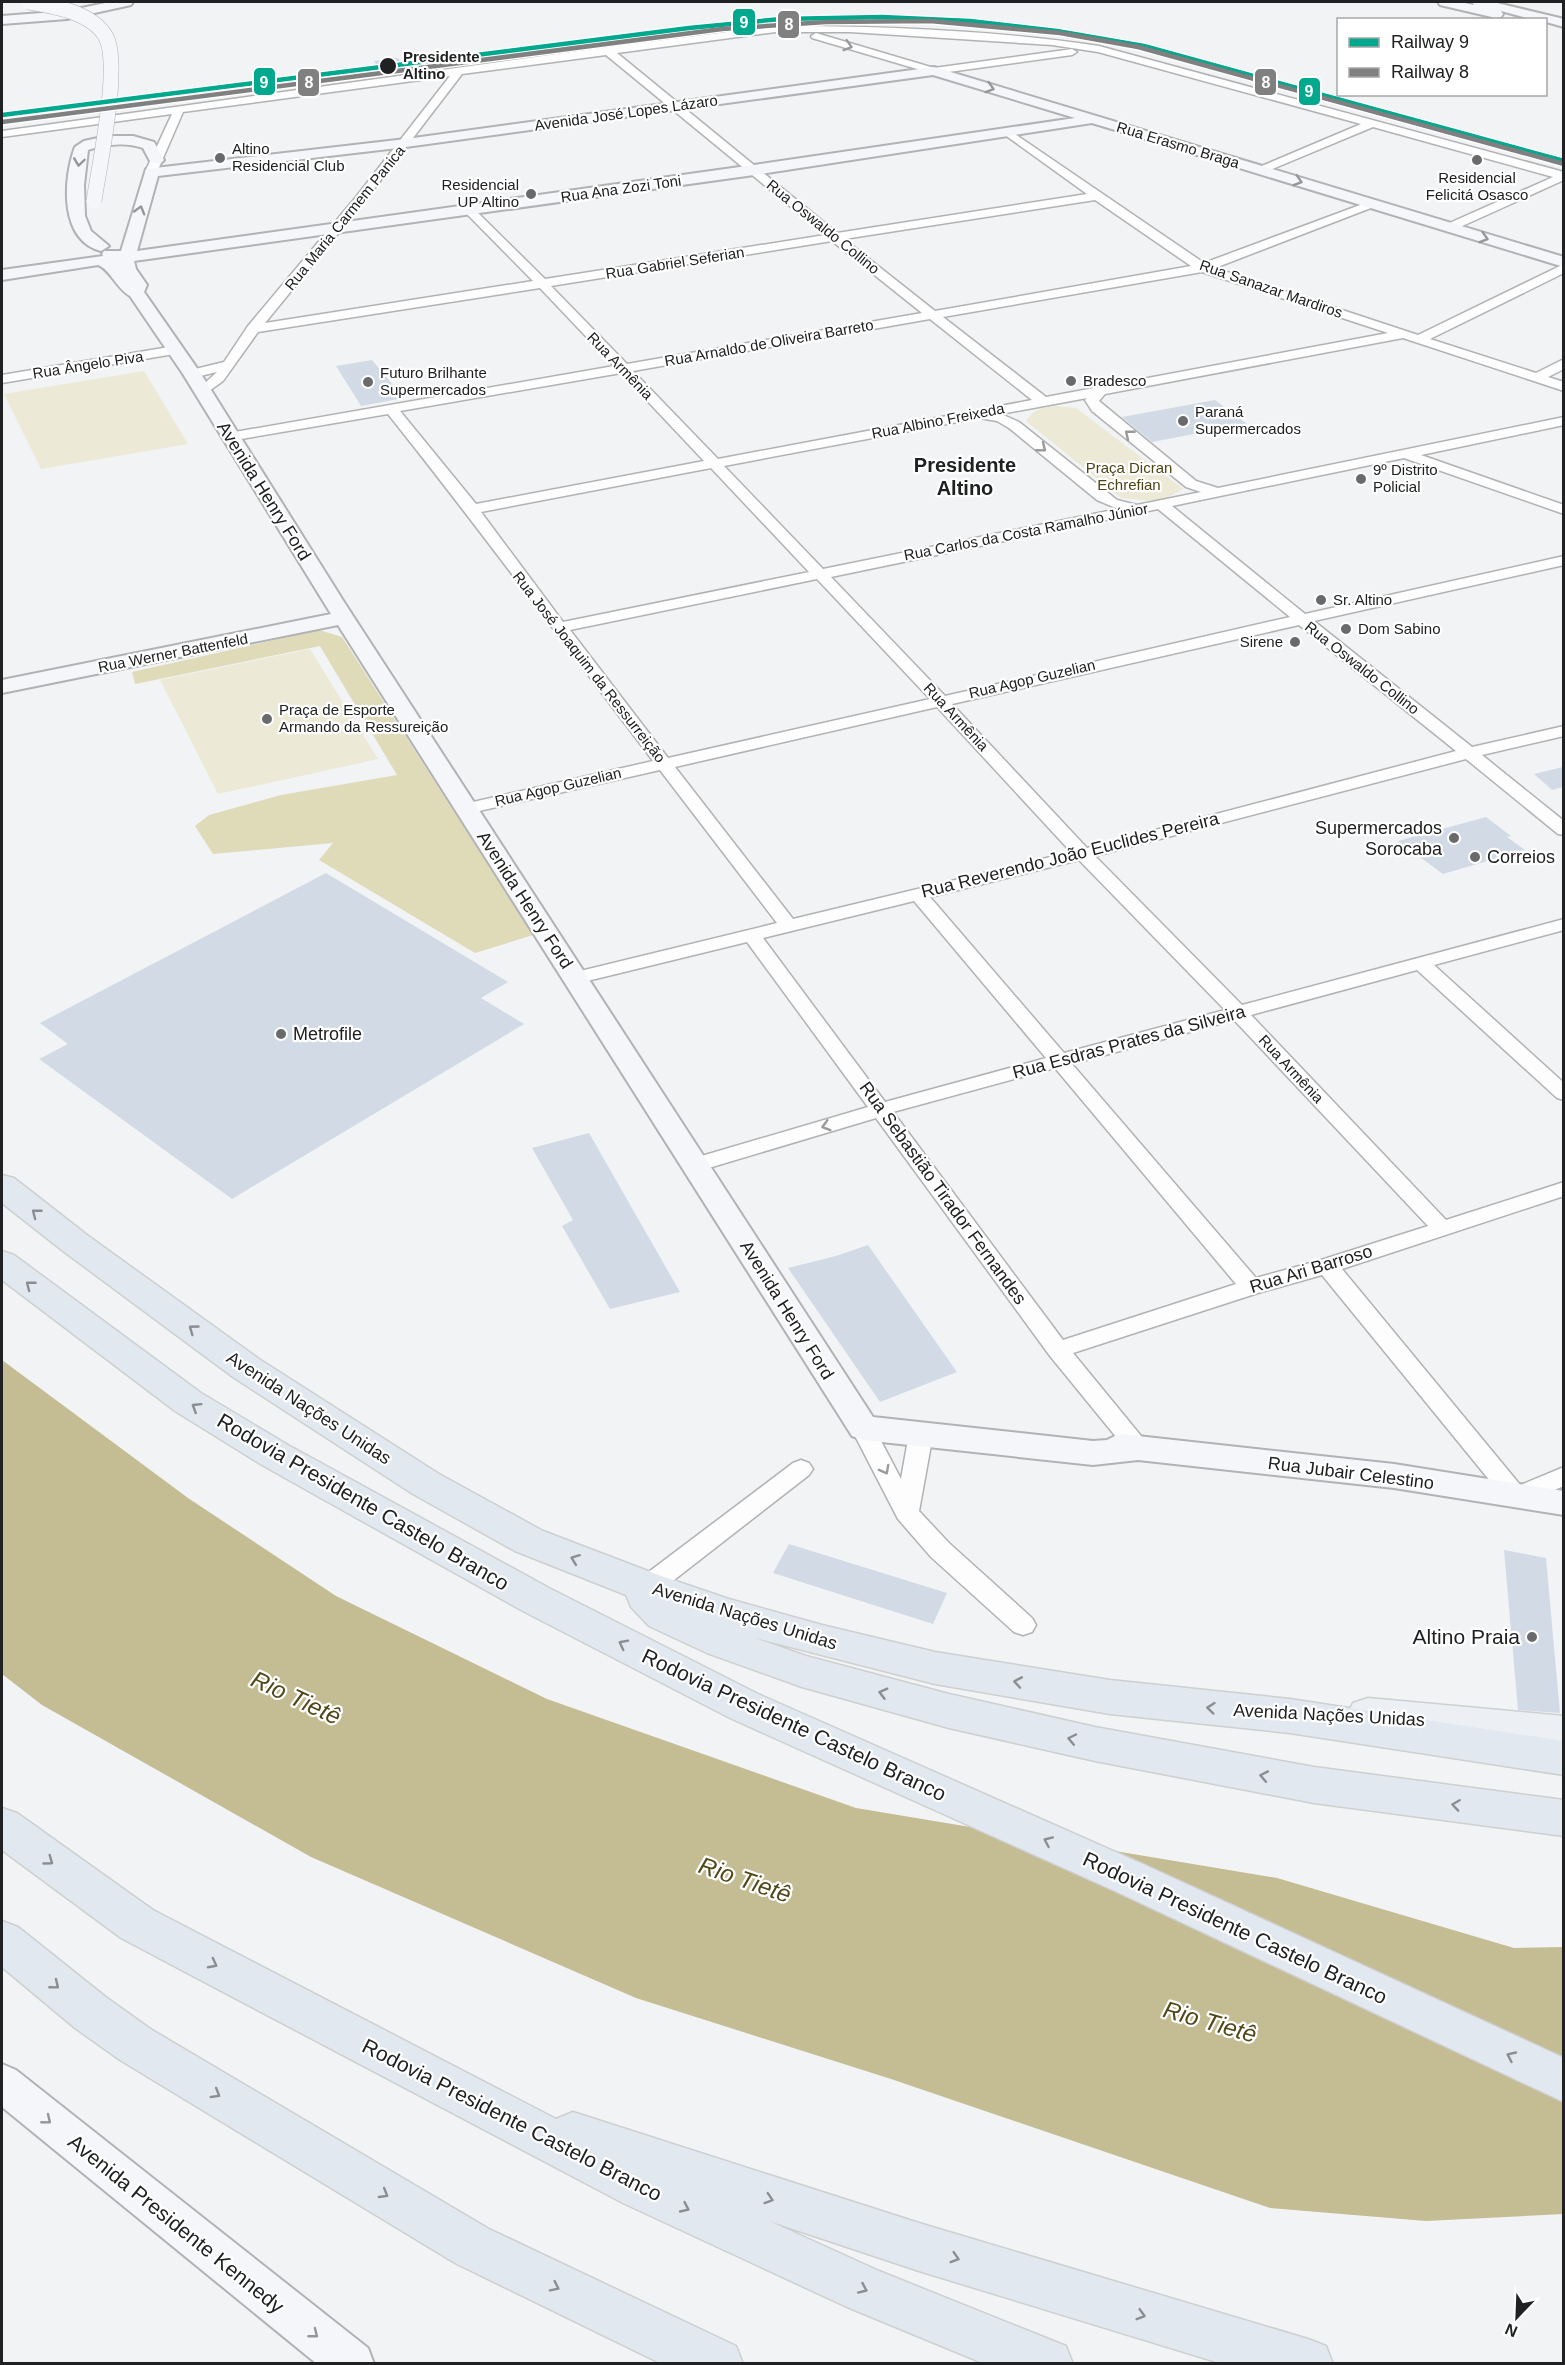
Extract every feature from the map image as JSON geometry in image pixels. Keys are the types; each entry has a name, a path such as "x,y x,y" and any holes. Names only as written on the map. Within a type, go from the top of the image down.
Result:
{"highway":[{"name":"Avenida Nações Unidas","path":"2,1186 75,1243 246,1368 334,1427 426,1484 529,1541 638,1583 747,1620 935,1668 1110,1697 1290,1716"},
{"name":"Rodovia Presidente Castelo Branco","path":"2,1263 188,1402 275,1455 567,1616 744,1706 1130,1878 1563,2080"},
{"path":"638,1583 663,1615 721,1642 802,1671 949,1711 1095,1744 1314,1785 1563,1818"},
{"path":"1290,1716 1563,1758"},
{"name":"Rodovia Presidente Castelo Branco","path":"2,1826 137,1924 474,2102 640,2187 865,2290 1048,2364"},
{"path":"4,1945 136,2045 472,2246 718,2364"},
{"path":"474,2102 919,2247 1308,2364"}],"main road":[{"path":"28,2 63,10 86,20 94,24 107,39 112,62 99,234 116,256 128,252 154,166"},
{"path":"2,20 67,15 126,2"},
{"path":"1445,2 1508,18"},
{"path":"1479,2 1543,18"},
{"path":"1547,19 1563,23"},
{"path":"1547,28 1563,32"},
{"name":"Avenida José Lopes Lázaro","path":"154,166 260,161 934,71"},
{"name":"Rua Erasmo Braga","path":"934,71 1563,262"},
{"name":"Rua Ana Zozi Toni","path":"128,252 147,254 340,228 1094,120"},
{"name":"Avenida Henry Ford","path":"154,166 149,145 135,141 106,141 82,147 74,198 75,214 86,237 91,242 99,234 109,263 126,287 136,292 197,383 344,618 857,1420"},
{"path":"2,275 99,234"},
{"name":"Avenida Henry Ford","path":"128,252 126,266 139,285 136,292"},
{"name":"Rua Werner Battenfeld","path":"2,687 344,618"},
{"name":"Rua Jubair Celestino","path":"857,1420 921,1434 1093,1453 1138,1448"},
{"name":"Rua Jubair Celestino","path":"857,1420 1004,1429 1138,1448 1394,1476 1563,1503"},
{"name":"Avenida Nações Unidas","path":"1290,1716 1383,1716 1563,1733"},
{"name":"Avenida Presidente Kennedy","path":"2,2083 352,2364"}],"street":[{"name":"Rua Erasmo Braga","path":"792,29 934,71"},
{"path":"2,134 749,32 850,29 1001,38 1099,49 1563,176"},
{"name":"Avenida José Lopes Lázaro","path":"934,71 1099,49"},
{"name":"Rua Oswaldo Collino","path":"607,50 932,315 1048,400 1097,408 1191,484 1221,492"},
{"name":"Rua Maria Carmem Panica","path":"197,383 217,383 253,329 340,228 460,70"},
{"path":"154,166 180,108"},
{"path":"1261,170 1373,123"},
{"name":"Rua Sanazar Mardiros","path":"1009,133 1182,256 1203,268 1563,387"},
{"path":"1449,228 1563,176"},
{"name":"Rua Gabriel Seferian","path":"253,329 1096,196"},
{"name":"Rua Arnaldo de Oliveira Barreto","path":"229,437 1203,268 1372,204"},
{"name":"Rua Armênia","path":"469,210 543,284 940,700 1083,854 1238,1012 1441,1227"},
{"path":"1419,339 1563,268"},
{"name":"Rua Albino Freixeda","path":"472,509 1405,334"},
{"name":"Rua Ângelo Piva","path":"2,379 175,350"},
{"path":"1537,378 1563,363"},
{"path":"197,383 229,365"},
{"path":"1097,408 1092,400 1101,391"},
{"path":"1014,425 1027,404"},
{"name":"Rua José Joaquim da Ressurreição","path":"391,409 472,509 559,628 788,925"},
{"path":"973,415 994,416 1014,425 1102,497 1121,506 1142,509"},
{"name":"Rua Carlos da Costa Ramalho Júnior","path":"559,628 1563,421"},
{"path":"1403,453 1563,510"},
{"path":"1182,500 1194,493 1191,484"},
{"path":"1091,520 1101,509 1102,497"},
{"name":"Rua Oswaldo Collino","path":"1162,505 1563,830"},
{"name":"Rua Agop Guzelian","path":"466,809 1563,560"},
{"name":"Rua Reverendo João Euclides Pereira","path":"575,978 1083,854 1469,753 1563,731"},
{"path":"917,893 1251,1287"},
{"name":"Rua Esdras Prates da Silveira","path":"695,1165 882,1110 1563,924"},
{"name":"Rua Sebastião Tirador Fernandes","path":"751,934 1058,1350 1138,1448"},
{"path":"1421,963 1563,1094"},
{"name":"Rua Ari Barroso","path":"1058,1350 1251,1287 1327,1266 1563,1188"},
{"path":"1327,1266 1522,1497 1531,1490 1563,1476"},
{"name":"Avenida Henry Ford","path":"857,1420 907,1513 940,1550 1023,1625"},
{"path":"907,1513 921,1434"},
{"path":"638,1583 801,1468"}],"green space":[{"path":"144,371 188,444 41,469 4,394"},
{"name":"Praça Dicran Echrefian","path":"1055,406 1076,408 1183,489 1171,496 1152,501 1121,498 1026,421 1042,408"},
{"name":"Praça de Esporte Armando da Ressureição","path":"310,649 378,759 218,794 160,680"}],"shaded area":[{"path":"319,630 342,637 533,935 475,953 319,860 333,843 213,854 195,826 209,815 281,795 397,775 320,646 135,684 132,672"}],"water":[{"name":"Rio Tietê","path":"2,1360 188,1498 336,1596 547,1699 856,1808 1277,1878 1514,1948 1563,1947 1563,2214 1426,2221 1270,2208 891,2079 636,1998 311,1857 42,1705 2,1674"}],"building":[{"path":"398,58 408,72 384,76 374,61"},
{"name":"Futuro Brilhante Supermercados","path":"372,360 404,398 361,406 336,366"},
{"name":"Paraná Supermercados","path":"1215,400 1247,424 1152,442 1122,417"},
{"path":"1563,767 1563,787 1552,790 1534,774"},
{"path":"1486,817 1525,850 1443,874 1398,841"},
{"name":"Metrofile","path":"326,873 508,982 481,998 524,1024 232,1199 39,1059 68,1044 40,1023"},
{"path":"589,1133 680,1292 610,1309 562,1226 573,1220 532,1148"},
{"path":"868,1245 957,1372 880,1402 788,1268"},
{"path":"789,1544 947,1593 933,1624 773,1573"},
{"name":"Altino Praia","path":"1504,1550 1546,1558 1560,1713 1518,1710"}],"rail line":[{"name":"9","path":"2,115 755,21 838,17 926,18 1014,25 1144,46 1564,161"},
{"name":"8","path":"2,122 722,29 826,22 930,21 1060,33 1138,47 1564,164"}],"place":[{"name":"Presidente Altino","path":"388,66"},
{"name":"Altino Residencial Club","path":"220,158"},
{"name":"Residencial Felicitá Osasco","path":"1477,160"},
{"name":"Residencial UP Altino","path":"531,194"},
{"name":"Bradesco","path":"1071,381"},
{"name":"Futuro Brilhante Supermercados","path":"368,382"},
{"name":"Paraná Supermercados","path":"1183,421"},
{"name":"9º Distrito Policial","path":"1361,479"},
{"name":"Sr. Altino","path":"1321,600"},
{"name":"Dom Sabino","path":"1346,629"},
{"name":"Sirene","path":"1295,642"},
{"name":"Praça de Esporte Armando da Ressureição","path":"267,719"},
{"name":"Supermercados Sorocaba","path":"1454,838"},
{"name":"Correios","path":"1475,857"},
{"name":"Metrofile","path":"281,1034"},
{"name":"Altino Praia","path":"1532,1637"}],"district":[{"name":"Presidente Altino","path":"965,476"}]}
